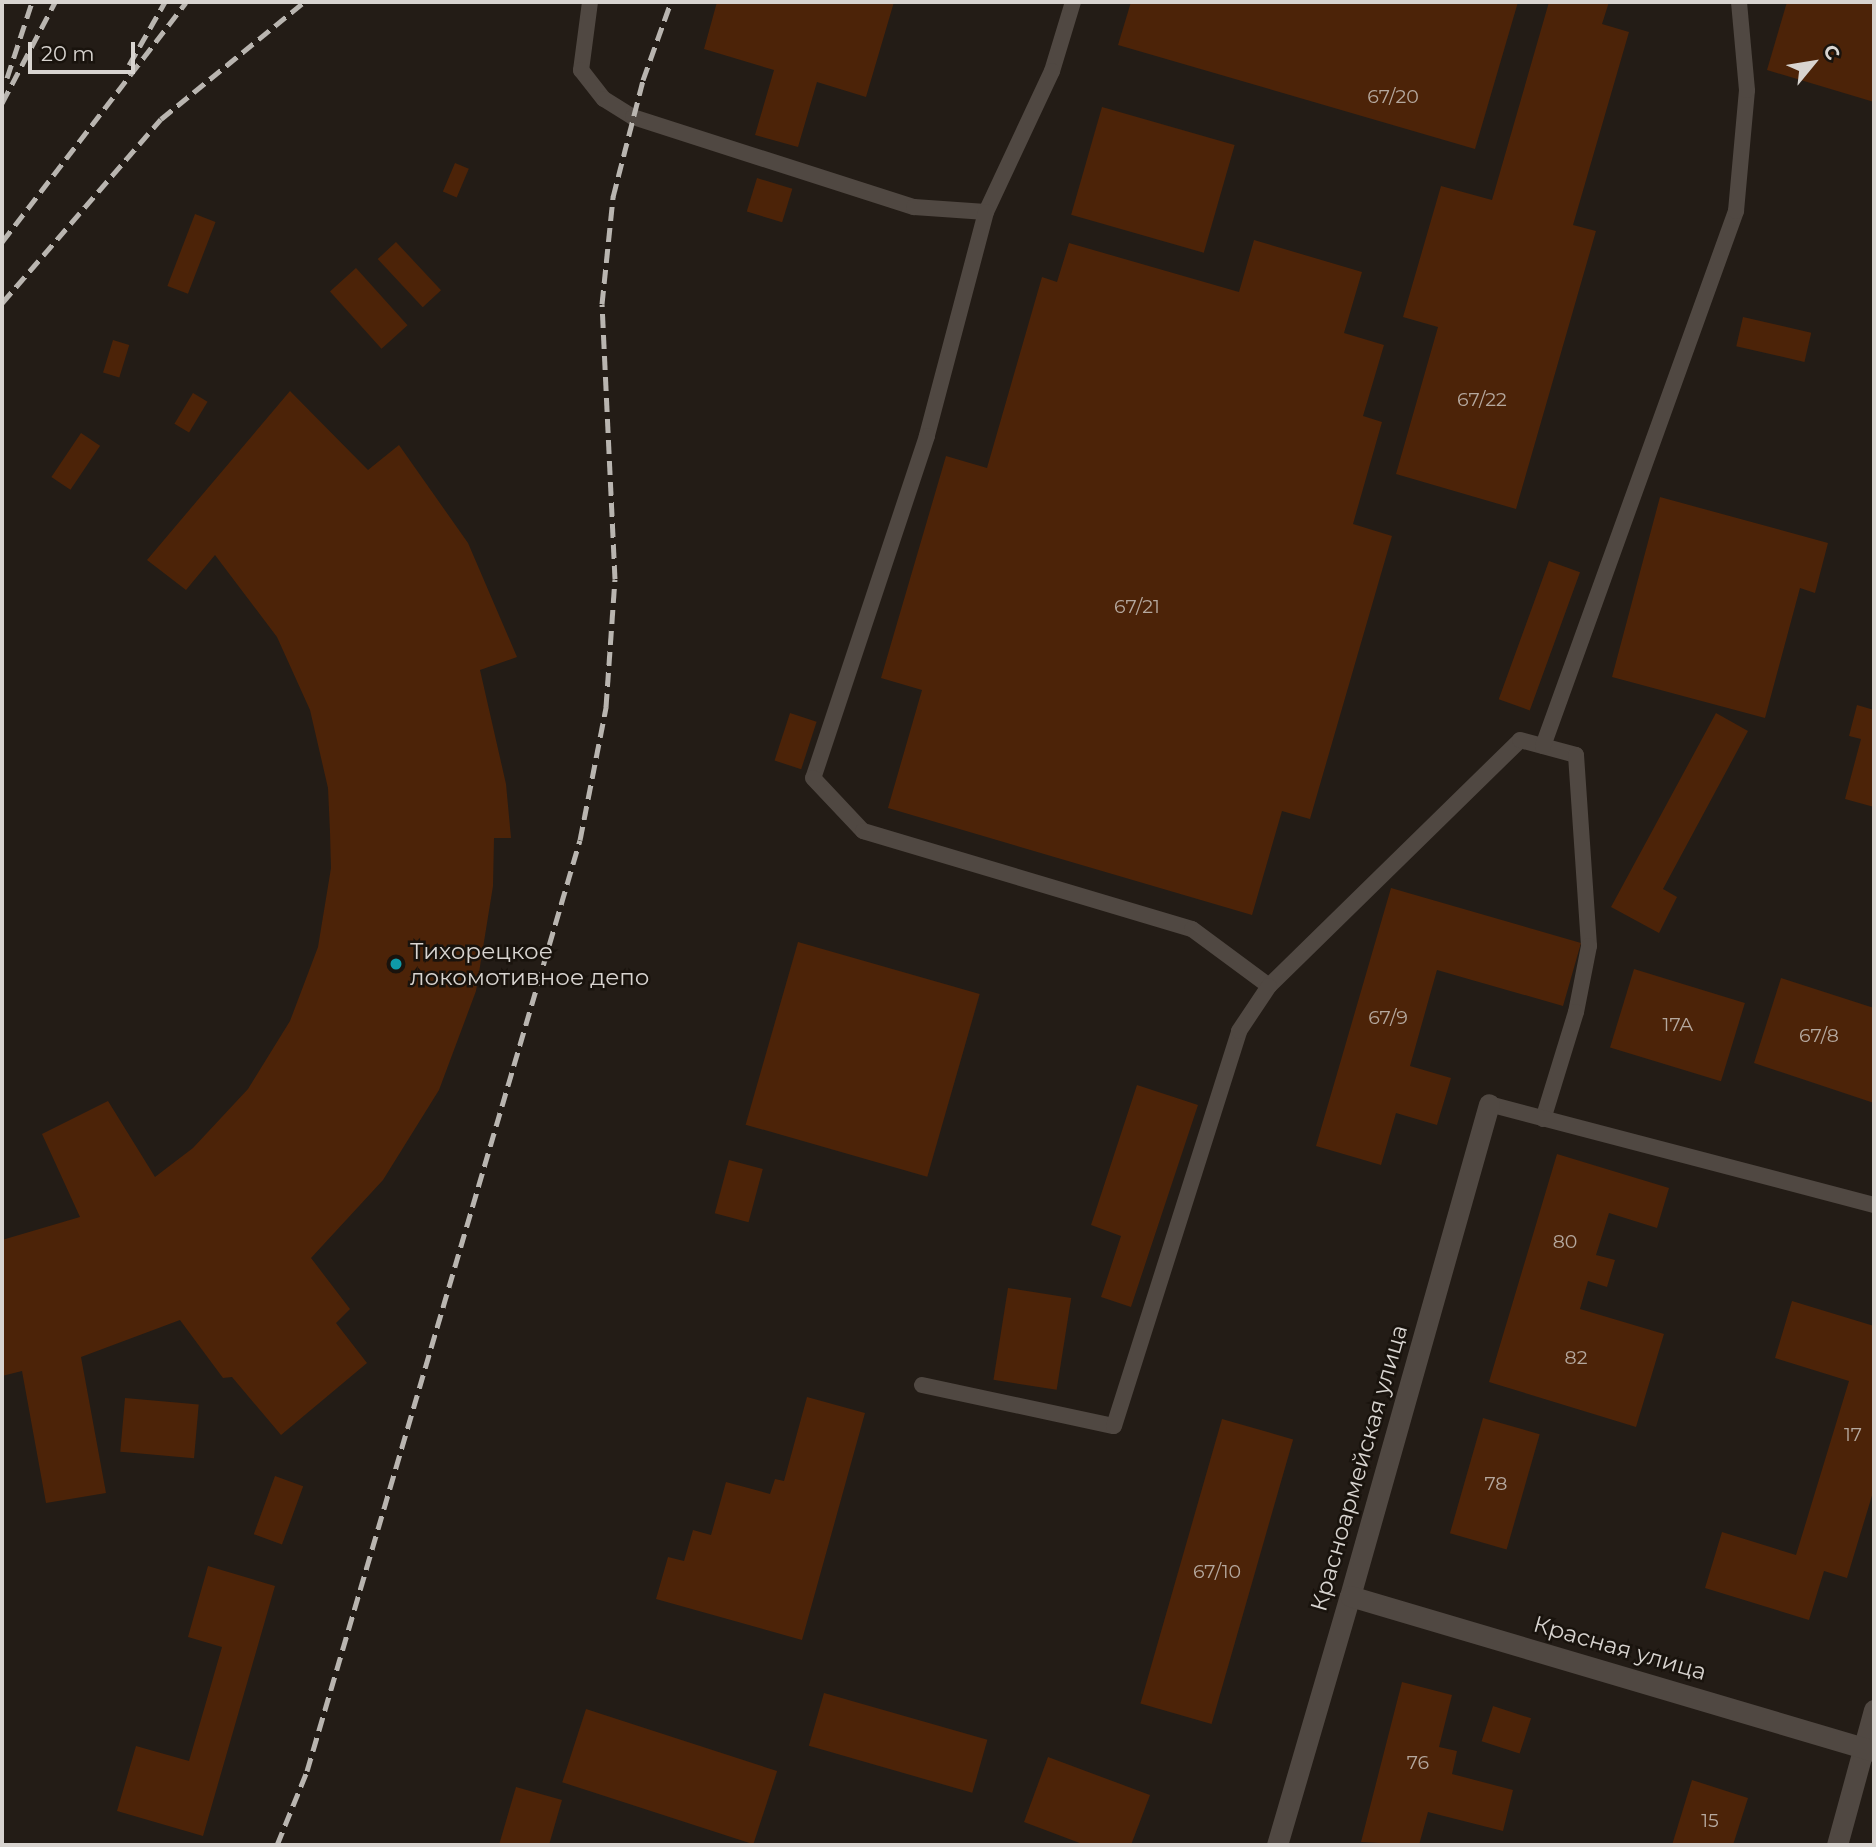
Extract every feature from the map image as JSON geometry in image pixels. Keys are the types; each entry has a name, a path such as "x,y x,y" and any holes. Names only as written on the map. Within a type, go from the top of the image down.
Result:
{"street":[{"name":"Красноармейская улица","path":"1277,1845 1489,1104"},
{"name":"Красная улица","path":"1350,1596 1869,1749"},
{"path":"1836,1845 1869,1749 1874,1710"}],"lane":[{"path":"590,2 581,70 604,99 633,117 914,207 986,212"},
{"path":"1073,2 1052,71 986,212 927,436 813,778 863,831 1192,929 1269,986"},
{"path":"1543,746 1736,211 1746,90 1739,2"},
{"path":"922,1385 1114,1426 1239,1031 1269,986 1520,740 1576,755 1590,946 1576,1012 1543,1119"},
{"path":"1489,1104 1874,1205"}],"building":[{"path":"717,2 894,2 866,97 817,82 798,147 755,135 774,70 704,49"},
{"path":"1131,2 1518,2 1475,149 1118,45"},
{"path":"1549,2 1609,2 1602,24 1629,32 1573,225 1596,231 1516,509 1396,474 1438,327 1403,317 1441,186 1492,200"},
{"path":"1787,2 1874,2 1874,102 1767,70"},
{"path":"1102,107 1235,145 1204,253 1071,215"},
{"path":"455,163 469,169 457,197 443,192"},
{"path":"757,178 792,189 782,222 747,211"},
{"path":"195,214 216,222 188,294 167,286"},
{"path":"1254,240 1362,272 1344,333 1384,345 1363,416 1382,422 1353,524 1392,536 1310,819 1282,811 1252,915 888,808 922,690 881,678 946,456 987,468 1042,277 1057,282 1069,243 1239,292"},
{"path":"396,242 441,290 423,307 378,259"},
{"path":"356,268 408,325 382,349 330,291"},
{"path":"1743,317 1811,333 1804,362 1736,346"},
{"path":"113,340 129,345 119,377 103,373"},
{"name":"Тихорецкое локомотивное депо","path":"290,391 368,470 399,445 468,543 517,657 480,670 506,784 511,838 494,838 493,886 476,991 439,1090 383,1180 311,1258 350,1309 336,1323 367,1363 281,1435 232,1377 223,1378 180,1320 81,1357 106,1493 46,1503 22,1371 2,1376 2,1240 80,1217 42,1134 108,1101 155,1177 193,1148 248,1089 290,1021 318,947 331,868 330,832 328,788 310,710 277,637 215,555 186,590 147,560"},
{"path":"193,393 208,402 189,433 174,424"},
{"path":"81,433 100,446 70,490 51,477"},
{"path":"1660,497 1828,543 1815,593 1800,588 1765,718 1612,677"},
{"path":"1549,561 1580,572 1530,710 1499,699"},
{"path":"1857,705 1874,710 1874,807 1845,799 1861,739 1849,736"},
{"path":"790,713 817,722 801,769 775,761"},
{"path":"1716,713 1748,731 1663,889 1677,897 1659,933 1611,907"},
{"path":"1391,888 1581,943 1563,1006 1437,970 1410,1066 1451,1078 1437,1125 1396,1113 1381,1165 1316,1146"},
{"path":"798,942 980,994 927,1177 746,1125"},
{"path":"1634,969 1745,1003 1721,1081 1610,1047"},
{"path":"1781,978 1874,1008 1874,1103 1754,1063"},
{"path":"1137,1085 1198,1105 1131,1307 1101,1297 1121,1236 1091,1225"},
{"path":"1557,1154 1669,1188 1657,1228 1609,1213 1596,1255 1615,1260 1607,1287 1588,1281 1580,1309 1664,1334 1636,1427 1489,1382"},
{"path":"729,1160 763,1169 749,1222 715,1213"},
{"path":"1008,1288 1071,1298 1057,1390 993,1380"},
{"path":"1792,1301 1874,1326 1874,1489 1847,1578 1824,1571 1809,1620 1705,1588 1722,1532 1796,1555 1849,1381 1775,1358"},
{"path":"807,1397 865,1413 802,1640 656,1599 668,1557 684,1561 693,1530 711,1535 726,1482 770,1494 775,1479 784,1481"},
{"path":"125,1398 199,1404 194,1458 120,1452"},
{"path":"1483,1418 1540,1434 1507,1550 1450,1533"},
{"path":"1222,1419 1293,1439 1212,1724 1140,1704"},
{"path":"275,1476 303,1486 282,1545 254,1534"},
{"path":"208,1566 275,1586 203,1836 117,1811 136,1746 189,1761 222,1647 188,1637"},
{"path":"1402,1682 1452,1695 1439,1747 1457,1751 1452,1774 1513,1790 1503,1831 1428,1812 1419,1845 1361,1842"},
{"path":"824,1693 987,1740 972,1793 809,1746"},
{"path":"1493,1706 1531,1718 1520,1754 1482,1741"},
{"path":"586,1709 777,1771 753,1844 562,1782"},
{"path":"1048,1757 1150,1795 1131,1845 1085,1845 1024,1822"},
{"path":"1692,1780 1748,1798 1733,1845 1672,1845"},
{"path":"516,1787 562,1800 549,1845 499,1845"}],"railway":[{"path":"7,78 32,2"},
{"path":"2,103 55,2"},
{"path":"129,65 165,2"},
{"path":"2,242 186,2"},
{"path":"2,303 161,119 304,2"},
{"path":"277,1845 307,1771 580,840 606,707 615,579 602,304 613,197 643,80 671,2"}],"place":[{"name":"Тихорецкое локомотивное депо","path":"396,964"}]}
